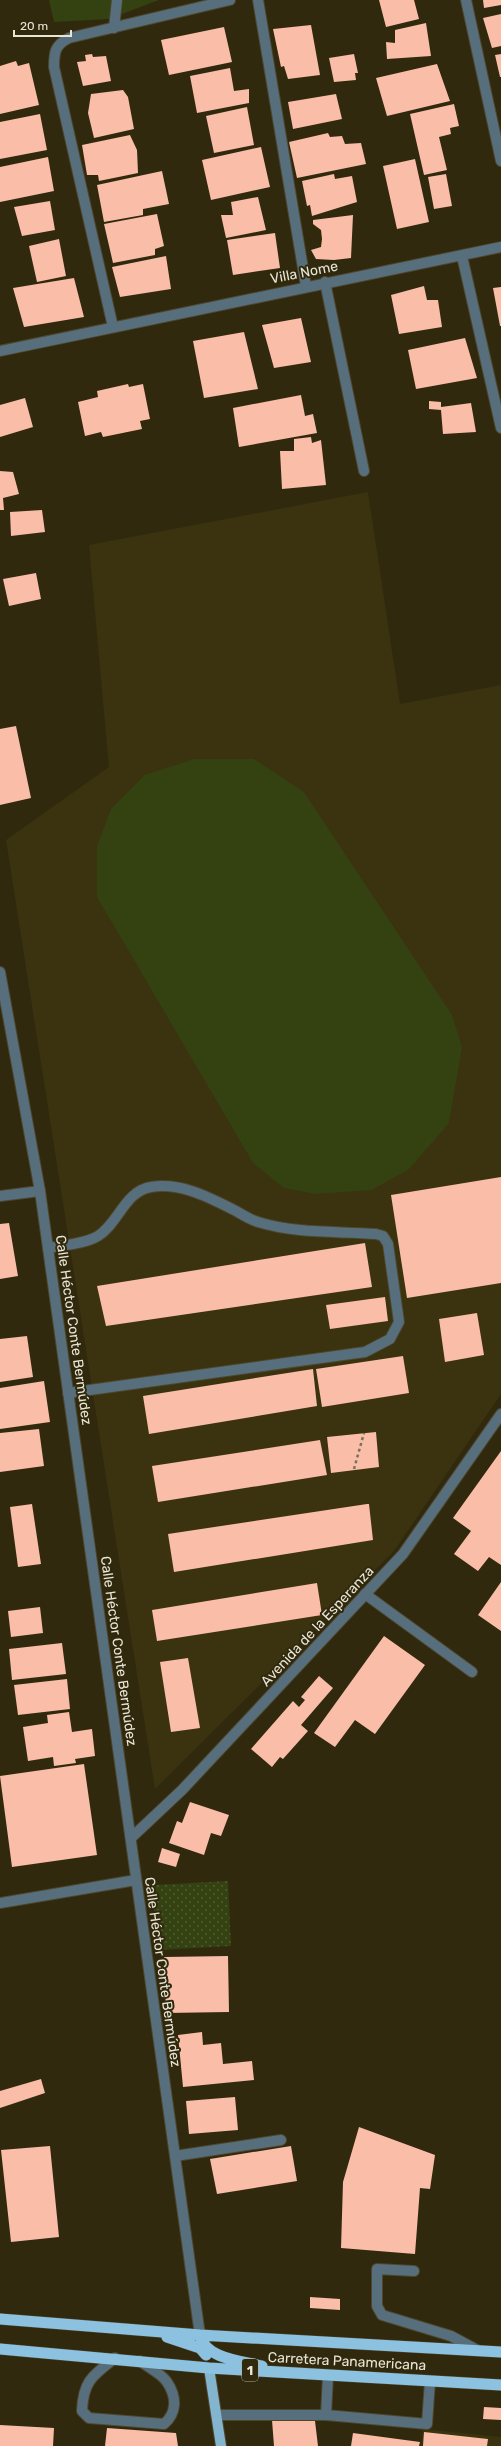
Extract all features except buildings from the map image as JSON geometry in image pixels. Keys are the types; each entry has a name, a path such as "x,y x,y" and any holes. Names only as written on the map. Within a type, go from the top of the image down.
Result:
{"highway":[{"name":"Carretera Panamericana","path":"0,2319 200,2335 501,2352"},
{"path":"151,2331 200,2348 206,2355 209,2368"},
{"path":"200,2335 204,2346 218,2354 286,2372"},
{"name":"Carretera Panamericana","path":"0,2349 115,2358 209,2368 501,2385"}],"main road":[{"path":"209,2368 221,2446"}],"street":[{"path":"114,28 117,0"},
{"path":"113,327 54,67 55,48 60,42 69,38 230,0"},
{"path":"258,0 306,286"},
{"path":"466,0 501,161"},
{"name":"Villa Nome","path":"0,351 325,282 462,256 501,247"},
{"path":"462,256 501,428"},
{"path":"325,282 364,471"},
{"name":"Calle Héctor Conte Bermúdez","path":"0,972 40,1191 200,2335"},
{"path":"48,1248 98,1236 107,1228 137,1193 148,1188 164,1186 181,1188 212,1199 257,1222 297,1230 370,1233 383,1236 388,1244 399,1322 390,1340 365,1352 68,1393"},
{"path":"0,1196 40,1191"},
{"name":"Avenida de la Esperanza","path":"131,1838 182,1790 403,1554 501,1414"},
{"path":"365,1594 472,1672"},
{"path":"0,1903 136,1880"},
{"path":"175,2156 281,2140"},
{"path":"414,2271 377,2269 377,2306 382,2315 451,2336 477,2350"},
{"path":"115,2358 87,2382 82,2398 82,2411 89,2418 164,2424 172,2417 175,2402 167,2381 140,2361"},
{"path":"326,2415 328,2375"},
{"path":"217,2415 326,2415 428,2424 430,2381"}],"path":[{"path":"354,1469 364,1433"}],"shaded area":[{"path":"368,492 400,704 501,685 501,1394 394,1551 155,1789 6,840 109,767 89,545"},
{"path":"423,2429 501,2437 501,2446 421,2446"}],"green space":[{"path":"49,0 159,0 109,19 54,22"},
{"path":"194,759 254,759 304,792 452,1015 462,1047 449,1123 409,1169 372,1190 315,1194 284,1188 253,1163 97,897 97,846 111,809 145,775"},
{"path":"228,1881 231,1946 156,1950 153,1885"}]}
